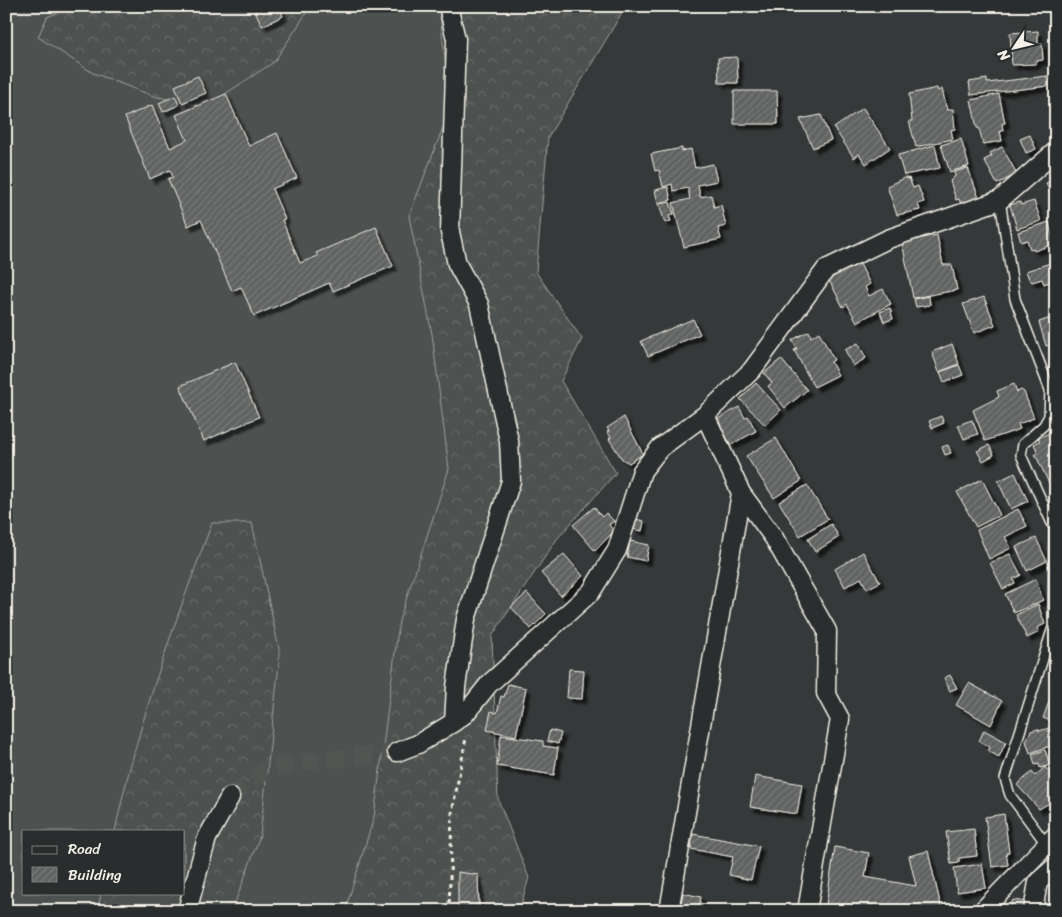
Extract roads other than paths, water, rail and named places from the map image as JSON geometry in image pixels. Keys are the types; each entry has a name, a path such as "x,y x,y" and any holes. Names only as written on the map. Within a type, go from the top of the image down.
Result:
{"street":[{"path":"448,6 456,39 450,232 457,264 479,304 509,440 511,481 466,619 456,687 459,718"},
{"path":"397,752 418,744 459,718 489,684 591,592 617,550 642,470 660,448 705,415 752,370 784,330 826,269 888,239 1000,200 1056,151"},
{"path":"705,415 741,494 774,538 827,631 826,693 840,719 807,911"},
{"path":"669,911 741,494"},
{"path":"187,911 207,838 230,796"},
{"path":"982,911 1053,847"},
{"path":"1033,911 1038,882 1056,866"}],"lane":[{"path":"1000,200 1015,299 1050,390 1049,416 1044,425 1023,444 1021,455 1054,528 1053,628 1005,779 1010,795 1053,847"}],"tunnel":[{"path":"230,797 264,771 293,763 397,752"}]}
